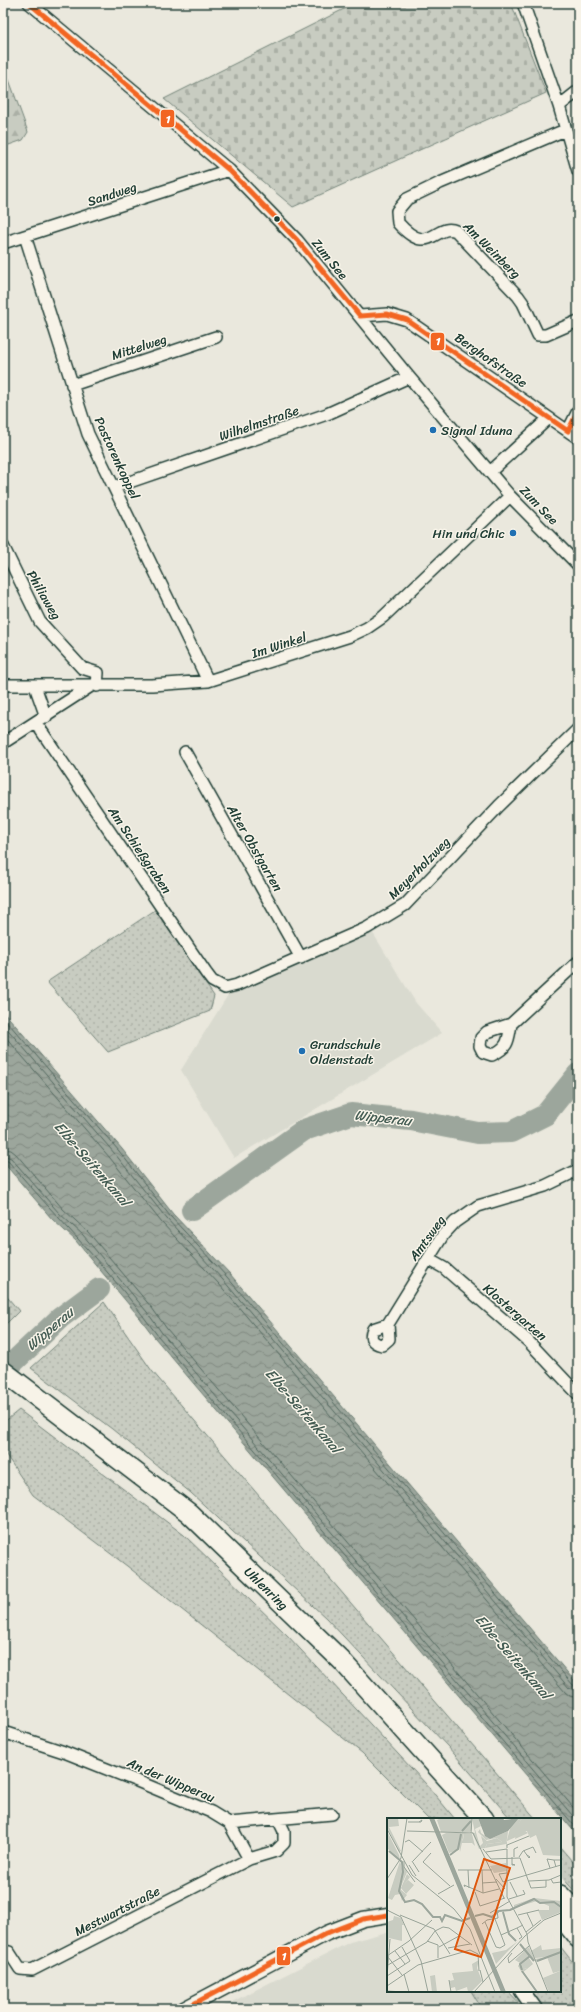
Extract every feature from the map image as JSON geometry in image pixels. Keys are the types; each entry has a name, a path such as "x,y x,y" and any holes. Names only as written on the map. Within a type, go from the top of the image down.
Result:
{"highway":[{"name":"Uhlenring","path":"3,1371 189,1513 341,1660 483,1818"},
{"path":"561,1896 578,1914"},
{"path":"561,1916 578,1938"}],"street":[{"name":"Zum See","path":"29,3 229,170 297,240 409,377 510,496 578,565"},
{"path":"523,3 559,106 578,171"},
{"path":"559,106 578,91"},
{"name":"Am Weinberg","path":"565,130 440,183 407,199 397,211 398,223 405,232 420,240 433,238 443,231 450,229 456,231 518,296 523,303 538,335 546,335 578,321"},
{"name":"Sandweg","path":"3,243 229,170"},
{"name":"Pastorenkoppel","path":"25,236 88,434 208,681"},
{"name":"Berghofstraße","path":"360,316 387,314 407,320 578,438"},
{"name":"Mittelweg","path":"72,385 216,337"},
{"name":"Wilhelmstraße","path":"115,487 327,414 409,377"},
{"path":"568,431 578,411"},
{"path":"490,472 549,418"},
{"name":"Im Winkel","path":"3,686 94,686 174,684 208,681 350,636 367,628 384,617 510,496"},
{"name":"Philiaweg","path":"3,546 40,622 82,668 98,673 94,686"},
{"path":"35,686 46,717"},
{"path":"3,744 94,686"},
{"name":"Am Schießgraben","path":"36,723 212,981 225,988"},
{"name":"Meyerholzweg","path":"225,988 237,985 301,958 367,928 405,905 499,806 578,729"},
{"name":"Alter Obstgarten","path":"185,752 301,958"},
{"path":"511,1024 578,962"},
{"name":"Amtsweg","path":"388,1324 443,1235 466,1213 490,1201 545,1186 578,1170"},
{"name":"Klostergarten","path":"428,1259 444,1268 528,1340 578,1394"},
{"name":"An der Wipperau","path":"3,1732 64,1752 138,1781 211,1812 229,1823"},
{"path":"249,1859 229,1823 332,1814"},
{"name":"Mestwartstraße","path":"3,1951 9,1952 20,1968 32,1970 249,1859 276,1851 284,1843 284,1831 278,1819"},
{"path":"184,2009 327,1933 363,1919 387,1915"},
{"path":"523,1992 535,2009"}],"shaded area":[{"name":"Grundschule Oldenstadt","path":"371,930 416,1003 442,1033 234,1158 181,1070 228,995"},
{"path":"387,1933 387,1992 472,1992 482,2009 218,2009 350,1942"}],"green space":[{"path":"356,3 511,3 546,93 293,207 164,99"},
{"path":"3,63 28,132 23,140 3,147"},
{"path":"155,910 214,996 210,1011 108,1052 47,982"},
{"path":"3,1292 19,1311 3,1327"},
{"path":"104,1302 152,1371 535,1818 510,1818 448,1747 326,1618 191,1493 112,1429 31,1368"},
{"path":"19,1410 184,1535 287,1635 426,1784 454,1818 427,1818 362,1753 127,1566 33,1495 6,1455 3,1447 3,1423"},
{"path":"561,1848 578,1868 578,1895 561,1876"},
{"path":"561,1947 578,1969 578,2009 543,2009 533,1992 561,1992"},
{"path":"472,1992 509,1992 525,2009 482,2009"}],"water":[{"name":"Elbe-Seitenkanal","path":"3,1011 122,1149 173,1214 230,1274 578,1685 578,1836 155,1338 76,1241 52,1219 3,1162"}],"waterway":[{"name":"Wipperau","path":"192,1210 304,1130 351,1114 411,1120 478,1133 511,1132 545,1115 578,1074"},
{"name":"Wipperau","path":"3,1372 60,1318 99,1289"}],"transit line":[{"name":"1","path":"29,3 229,170 297,240 360,316 387,314 407,320 568,431 578,411"},
{"name":"1","path":"184,2009 327,1933 363,1919 387,1915"}],"place":[{"name":"Signal Iduna","path":"433,430"},
{"name":"Hin und Chic","path":"513,533"},
{"name":"Grundschule Oldenstadt","path":"302,1051"}]}
